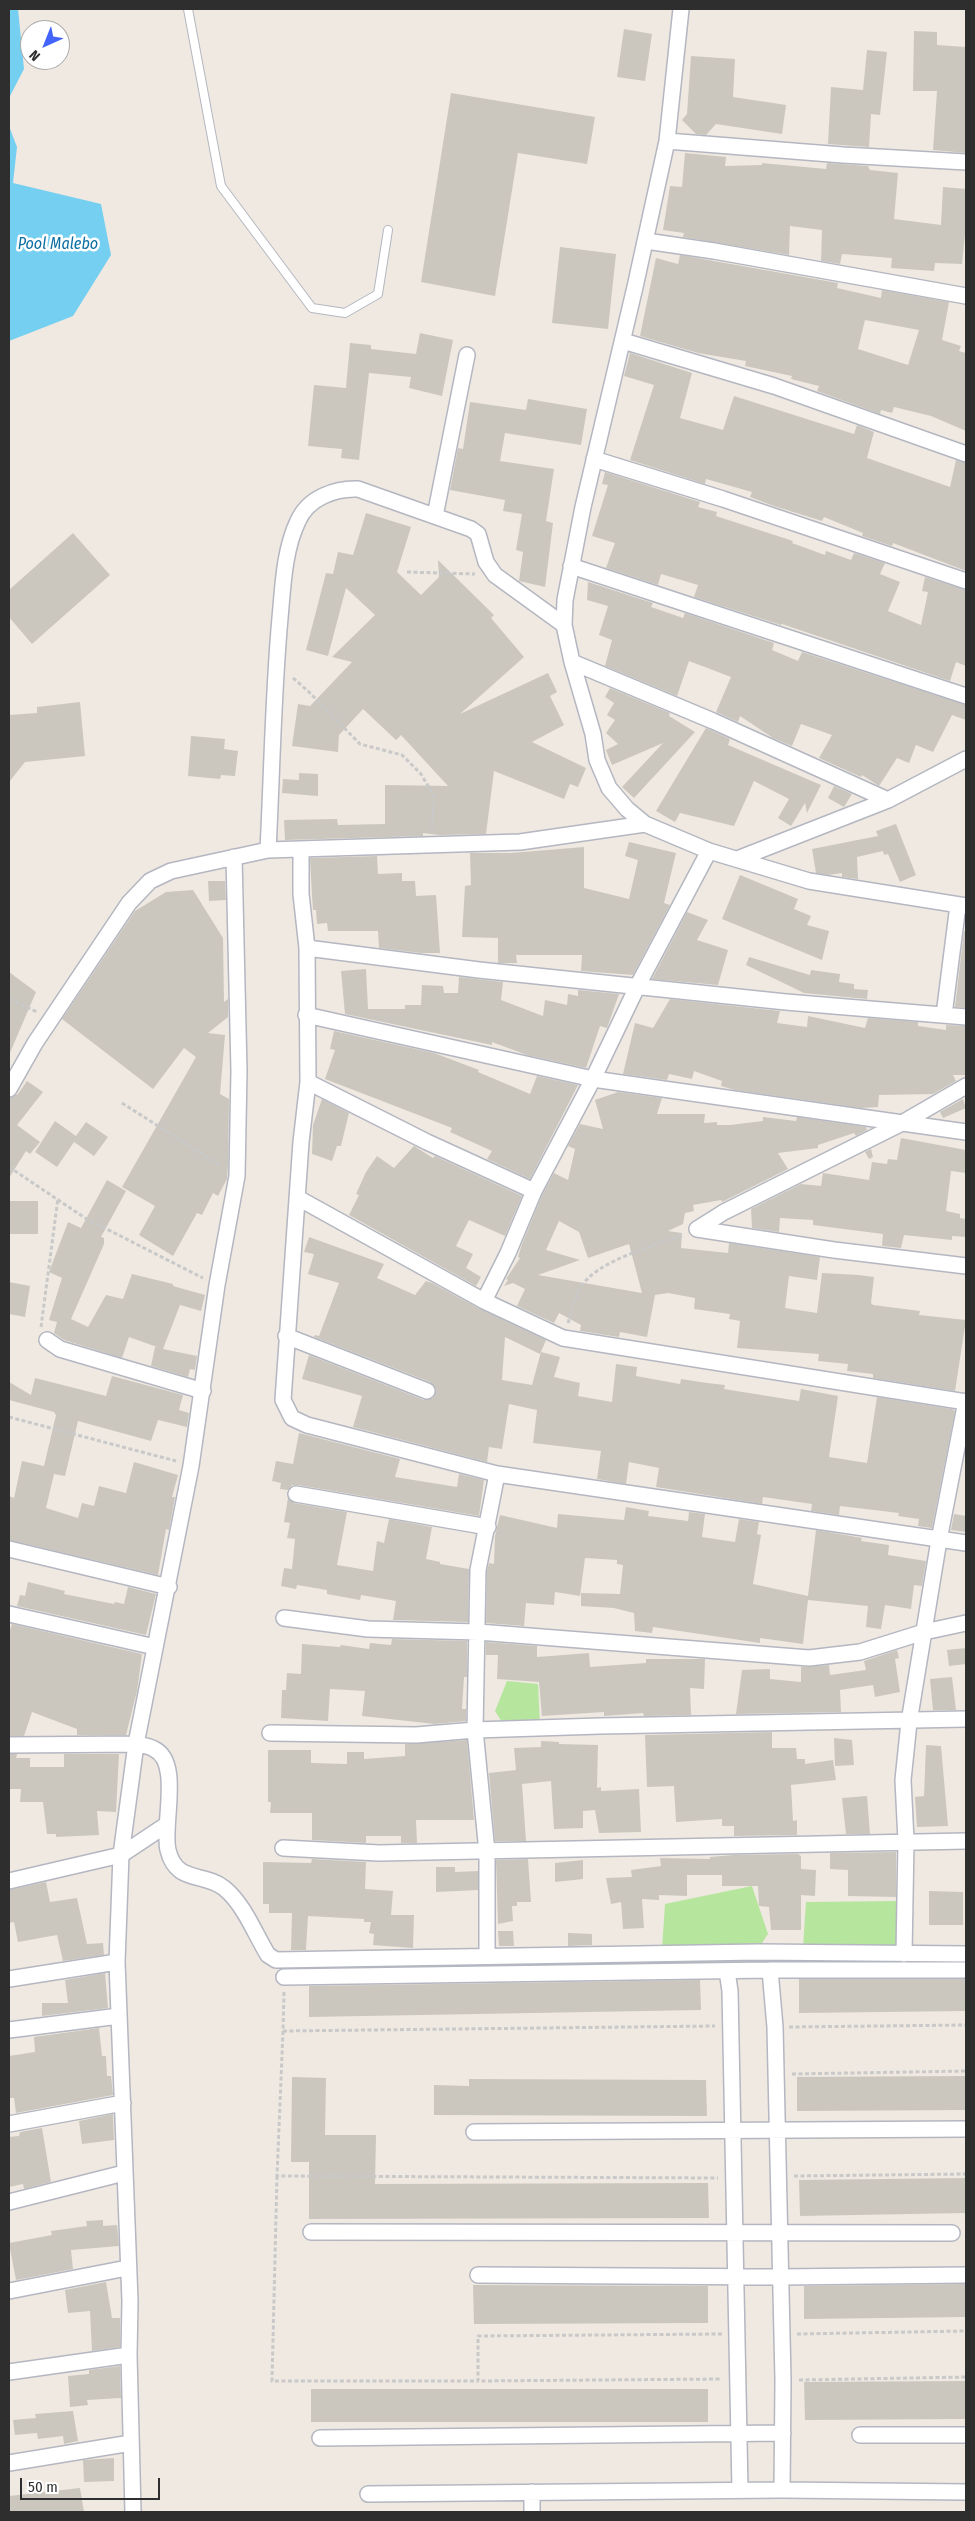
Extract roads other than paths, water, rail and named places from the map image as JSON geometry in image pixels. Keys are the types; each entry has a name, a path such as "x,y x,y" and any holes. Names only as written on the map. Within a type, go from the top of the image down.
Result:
{"street":[{"path":"681,9 667,141 646,241 570,566 564,625 597,760 608,788 627,809 645,824 709,851 740,858 809,881 962,906 944,1015"},
{"path":"667,141 843,155 966,162"},
{"path":"646,241 714,251 966,296"},
{"path":"622,341 774,386 966,454"},
{"path":"435,516 467,355"},
{"path":"594,459 723,499 966,581"},
{"path":"268,850 276,665 285,567 298,520 312,502 341,488 358,488 478,534 486,562 495,575 564,625"},
{"path":"570,566 966,696"},
{"path":"572,662 713,721 888,800"},
{"path":"740,858 888,800 966,759"},
{"path":"9,1089 51,1019 129,903 150,881 171,871 268,850 364,845 431,846 520,842 645,824"},
{"path":"301,849 301,894 307,948 308,1082 301,1142 286,1336 283,1400 292,1418 306,1425 497,1474 966,1543"},
{"path":"484,1301 508,1254 534,1191 593,1079 638,985 709,851"},
{"path":"133,2512 129,2356 130,2301 127,2268 117,1962 121,1855 136,1744 154,1647 169,1586 191,1466 217,1285 237,1176 239,1071 234,858"},
{"path":"307,948 479,970 638,985 786,1002 966,1017"},
{"path":"306,1015 593,1079 966,1132"},
{"path":"308,1082 427,1142 534,1191"},
{"path":"966,1086 902,1122 724,1212 697,1228 834,1250 966,1266"},
{"path":"298,1198 484,1301 563,1338 966,1401 939,1540 909,1722 903,1780 906,1841 904,1954"},
{"path":"286,1336 427,1391"},
{"path":"47,1340 60,1349 203,1391"},
{"path":"488,1956 487,1852 475,1730 478,1570 497,1474"},
{"path":"296,1494 488,1526"},
{"path":"9,1549 169,1586"},
{"path":"9,1614 154,1647"},
{"path":"284,1618 368,1629 478,1632 809,1658 860,1652 924,1632 966,1623"},
{"path":"270,1733 416,1735 475,1730 600,1726 909,1722 966,1719"},
{"path":"9,1745 136,1744 155,1749 164,1757 170,1773 166,1824 168,1850 174,1864 190,1877 210,1879 225,1888 240,1908 268,1955 276,1960 759,1952 966,1954"},
{"path":"9,1881 121,1855 166,1824"},
{"path":"284,1848 379,1853 487,1852 966,1840"},
{"path":"9,1980 117,1962"},
{"path":"284,1977 770,1970 966,1970"},
{"path":"770,1970 775,2027 783,2380 782,2490"},
{"path":"727,1971 731,2026 740,2490"},
{"path":"9,2030 119,2016"},
{"path":"9,2124 123,2104"},
{"path":"474,2132 966,2129"},
{"path":"9,2202 124,2173"},
{"path":"311,2232 952,2233"},
{"path":"9,2291 127,2268"},
{"path":"478,2275 780,2277 966,2274"},
{"path":"9,2372 129,2356"},
{"path":"320,2438 783,2433"},
{"path":"860,2435 966,2435"},
{"path":"9,2463 131,2444"},
{"path":"368,2494 740,2490 966,2492"},
{"path":"532,2492 532,2512"}],"lane":[{"path":"188,9 222,186 312,308 345,314 378,294 388,230"}],"water":[{"path":"9,9 18,9 20,70 23,70 9,98"},
{"name":"Pool Malebo","path":"9,126 17,147 13,183 101,204 111,255 73,316 9,341"}]}
